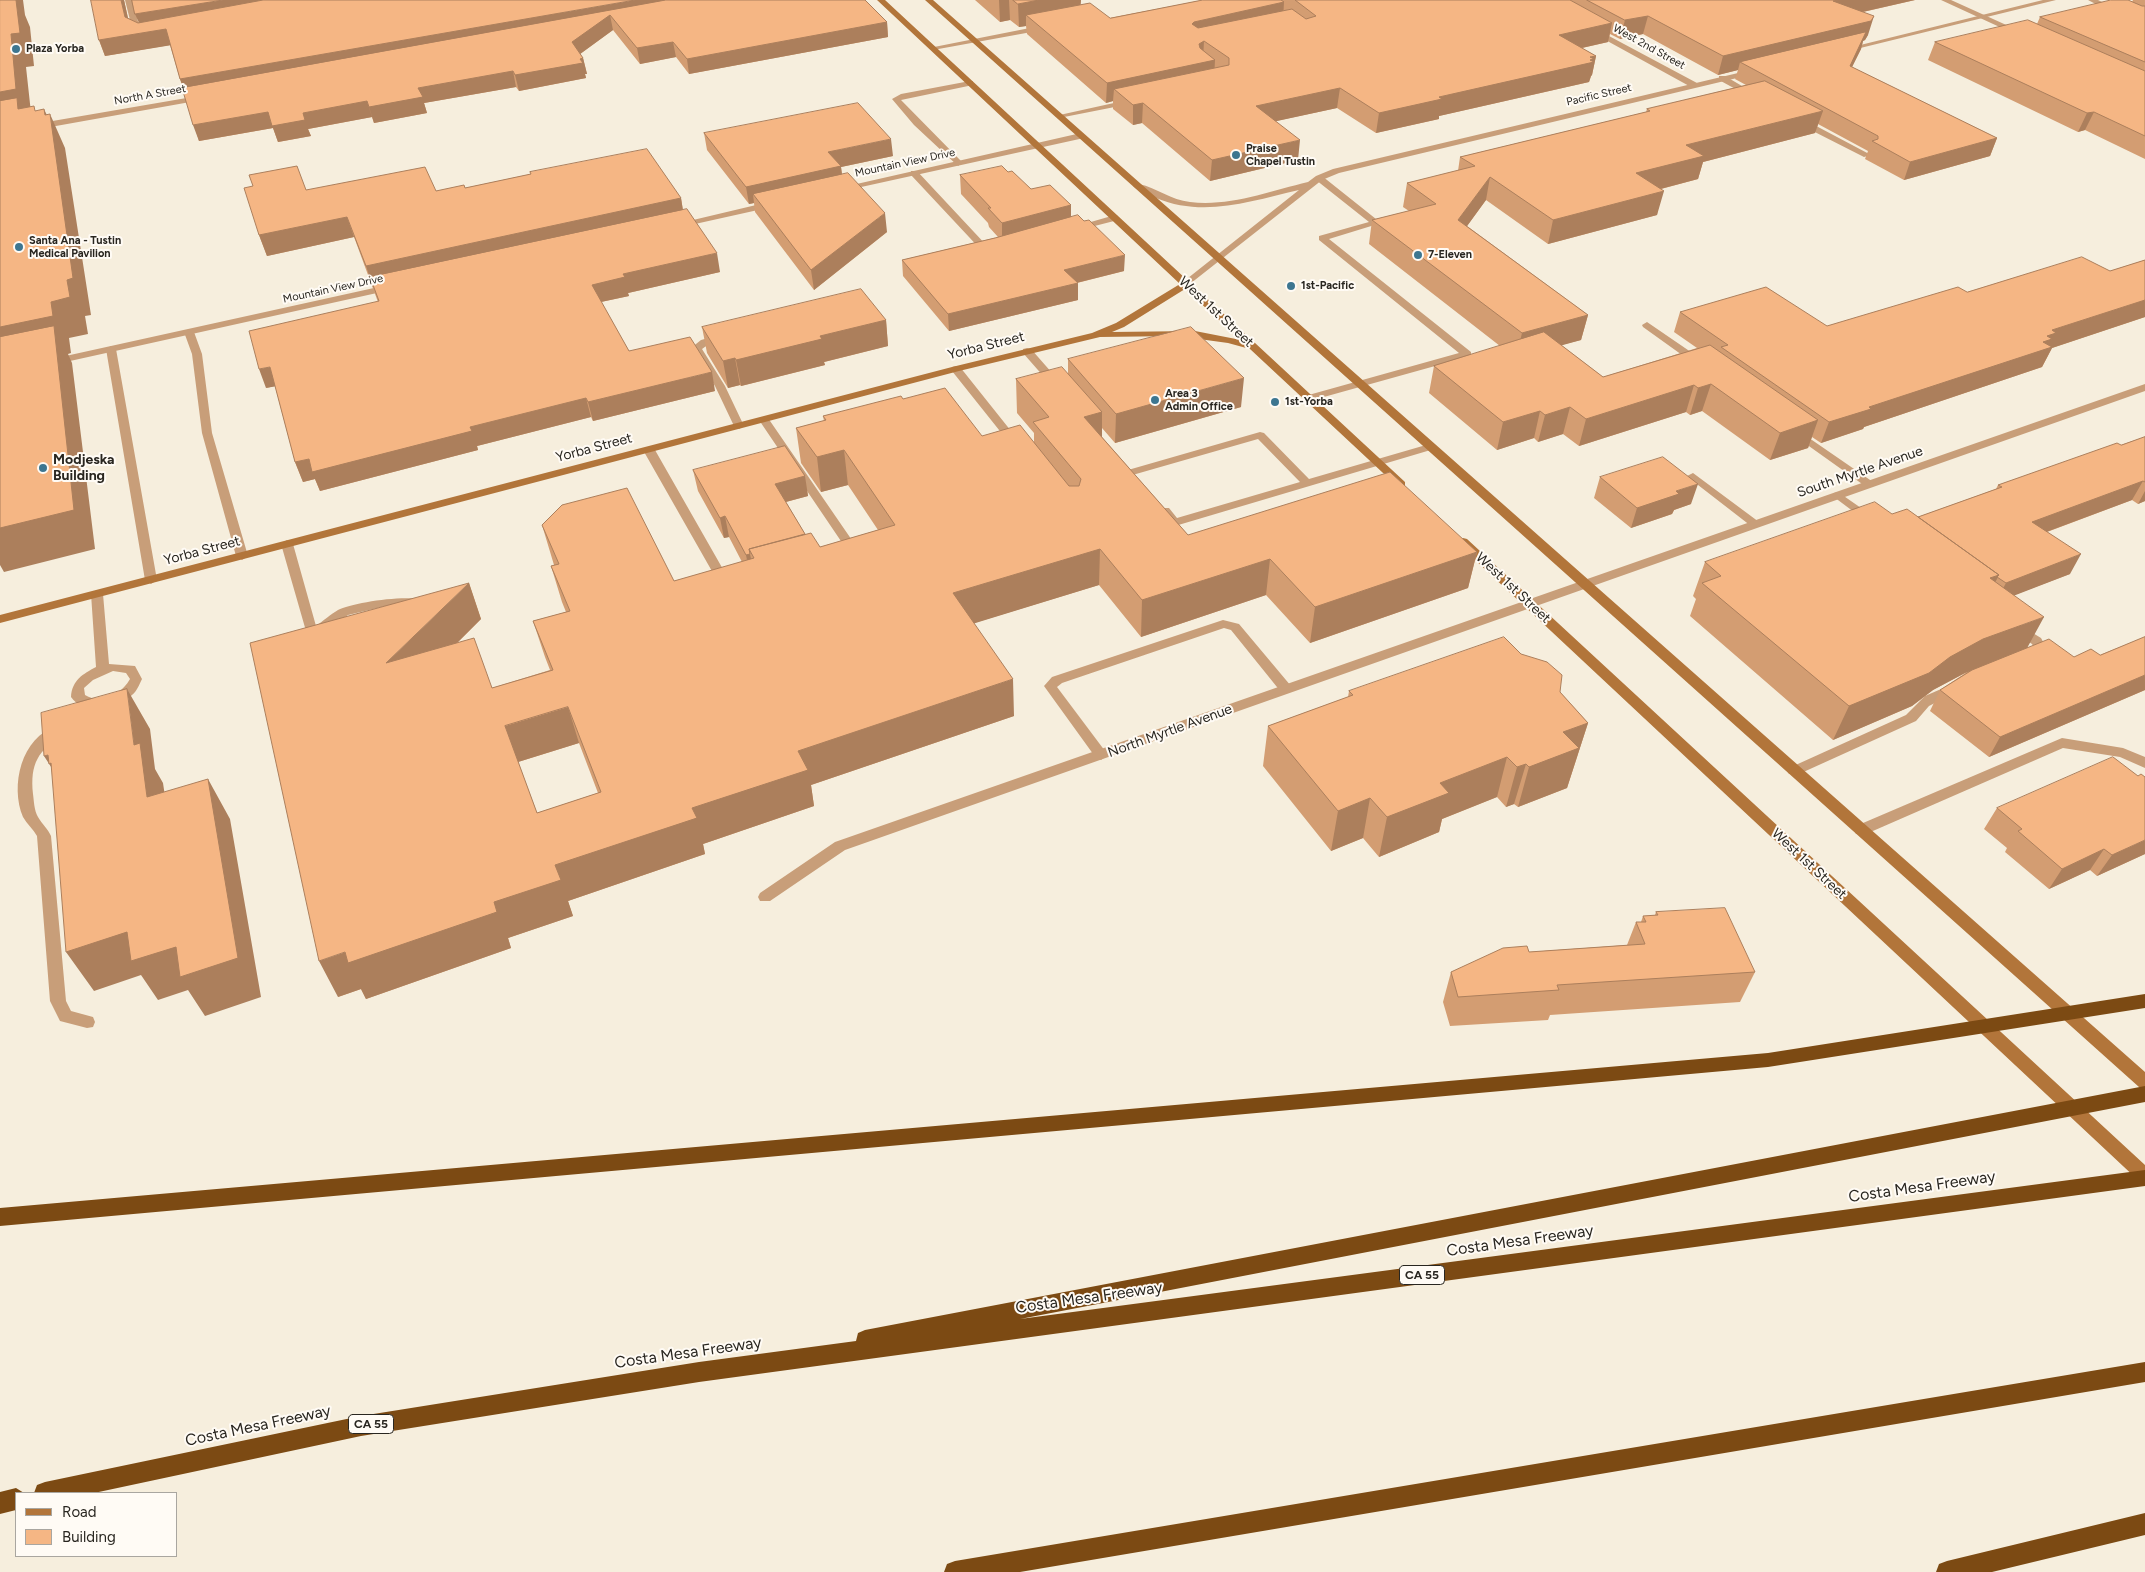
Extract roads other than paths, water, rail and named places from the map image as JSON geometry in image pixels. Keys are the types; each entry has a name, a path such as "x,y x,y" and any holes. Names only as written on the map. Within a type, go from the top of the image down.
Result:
{"highway":[{"path":"0,1216 1768,1060 2145,1001"},
{"path":"698,1372 2145,1094"},
{"name":"Costa Mesa Freeway","path":"50,1492 361,1426 698,1372 2145,1177"},
{"path":"955,1572 2145,1372"},
{"path":"0,1503 15,1499"},
{"path":"1947,1572 2145,1524"}],"main road":[{"name":"West 1st Street","path":"881,0 1413,495"},
{"path":"929,0 2145,1082"},
{"name":"Yorba Street","path":"0,619 956,369 1095,335 1120,325 1186,284"},
{"path":"1095,335 1198,334 1230,339 1257,350"},
{"name":"West 1st Street","path":"1455,534 2145,1177"}],"street":[{"path":"129,0 137,32 152,32"},
{"path":"1945,0 2030,38"},
{"path":"1838,51 2052,0"},
{"path":"2092,0 2122,13"},
{"name":"West 2nd Street","path":"1583,24 1694,85"},
{"path":"933,48 1051,26"},
{"name":"Pacific Street","path":"1186,284 1316,181 1356,166 1761,69"},
{"path":"1722,78 1764,102"},
{"path":"958,163 896,99 902,96 970,83"},
{"name":"North A Street","path":"0,133 215,94"},
{"path":"1059,116 1144,98"},
{"path":"1790,115 1867,155"},
{"name":"Mountain View Drive","path":"837,190 1081,136"},
{"path":"914,173 986,250 1004,246"},
{"path":"1137,186 1177,203 1199,205 1243,200 1316,181 1376,223 1322,238 1467,354 1309,398"},
{"path":"663,228 779,202"},
{"path":"1062,232 1115,218"},
{"name":"Mountain View Drive","path":"46,363 402,285"},
{"path":"1647,325 1711,371"},
{"path":"190,332 197,354 207,433 242,556"},
{"path":"732,336 705,342 696,348 720,386 739,426"},
{"path":"111,349 151,580"},
{"path":"956,369 1020,450"},
{"name":"South Myrtle Avenue","path":"1584,584 2145,387"},
{"path":"764,420 854,552 835,557"},
{"path":"1790,428 1869,484"},
{"path":"1132,472 1260,435 1307,483"},
{"path":"649,450 719,573 739,584"},
{"path":"1693,476 1755,524"},
{"path":"1838,495 1878,524"},
{"path":"287,544 312,635"},
{"name":"North Myrtle Avenue","path":"765,896 840,846 1584,584"},
{"path":"97,594 103,669"},
{"path":"390,601 428,605 406,626 351,642 312,635 344,612 390,601"},
{"path":"2005,618 2037,641 2042,651 2024,658"},
{"path":"1102,755 1050,686 1057,680 1222,624 1235,627 1286,689"},
{"path":"86,1022 66,1016 58,1001 44,836 41,828 32,819 28,808 25,772 28,758 40,743 90,704 110,702 128,692 136,679 130,669 113,667 103,669 88,677 78,687 78,697 90,704"},
{"path":"1794,771 1911,718 1917,708 1933,696 1970,681"},
{"path":"1861,830 2062,743 2123,753 2145,763"}],"lane":[{"path":"1027,351 1063,392"},
{"path":"1157,501 1175,522 1430,446"}],"place":[{"name":"Plaza Yorba","path":"16,49"},
{"name":"Praise Chapel Tustin","path":"1236,155"},
{"name":"Santa Ana - Tustin Medical Pavilion","path":"19,247"},
{"name":"7-Eleven","path":"1418,255"},
{"name":"1st-Pacific","path":"1291,286"},
{"name":"Area 3 Admin Office","path":"1155,400"},
{"name":"1st-Yorba","path":"1275,402"},
{"name":"Modjeska Building","path":"43,468"}]}
